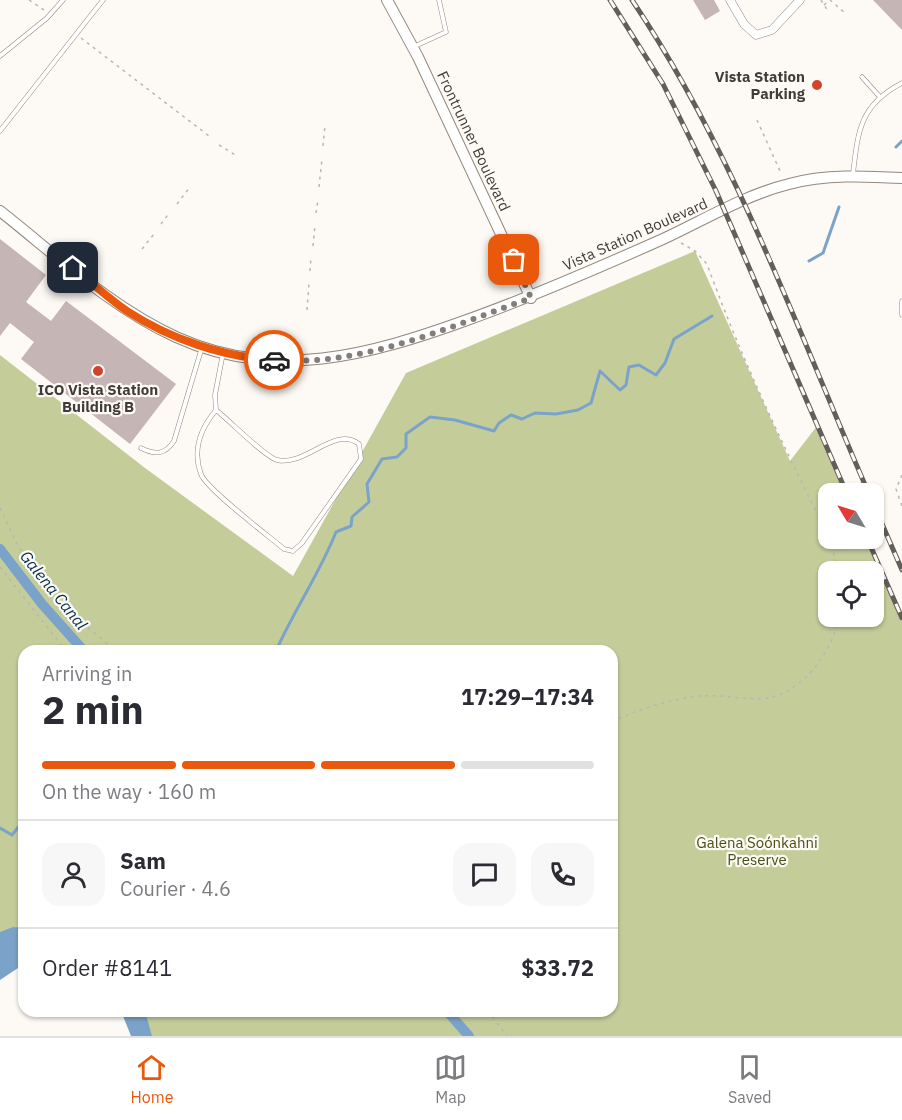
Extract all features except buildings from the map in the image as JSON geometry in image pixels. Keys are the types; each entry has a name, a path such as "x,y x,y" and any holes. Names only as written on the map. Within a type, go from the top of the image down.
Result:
{"street":[{"name":"Frontrunner Boulevard","path":"387,0 531,298"},
{"path":"730,0 744,24 756,34 772,30 800,0"},
{"name":"Vista Station Boulevard","path":"0,211 128,311 177,337 253,359 291,362 355,356 403,344 531,298 790,183 852,177 902,178"}],"lane":[{"path":"0,56 40,25 63,0"},
{"path":"0,131 103,0"},
{"path":"412,48 446,32 439,0"},
{"path":"862,77 880,97"},
{"path":"852,177 860,125 880,97 902,83"},
{"path":"902,301 902,315"},
{"path":"141,448 153,454 160,453 169,448 174,441 203,346"},
{"path":"216,410 276,460 294,460 340,438 352,438 359,444 361,459 309,534 293,551 284,549 201,477 196,452 205,423 216,410 215,395 224,352"}],"path":[{"path":"29,0 44,10"},
{"path":"821,0 828,11"},
{"path":"824,5 830,0 845,13"},
{"path":"80,37 209,136"},
{"path":"757,120 780,171"},
{"path":"323,146 325,126"},
{"path":"219,144 237,156"},
{"path":"319,187 322,159"},
{"path":"177,204 190,187"},
{"path":"316,213 318,200"},
{"path":"161,224 170,212"},
{"path":"313,246 315,225"},
{"path":"142,249 154,234"},
{"path":"673,234 707,264 752,381 818,516"},
{"path":"310,271 311,257"},
{"path":"307,310 309,283"},
{"path":"902,475 896,489 902,506"},
{"path":"0,508 17,544 33,569 71,605 87,627 109,645"},
{"path":"0,567 61,645"},
{"path":"618,720 649,708 698,696 767,698 794,689 832,642 836,627"},
{"path":"493,1017 507,1036"}],"green space":[{"name":"Galena Soónkahni Preserve","path":"695,251 790,461 817,426 842,483 818,483 818,549 870,549 876,561 818,561 818,627 884,627 884,580 902,622 902,1036 142,1036 135,1017 618,1017 618,645 18,645 18,944 0,955 0,355 145,468 293,576 406,373"}],"water":[{"path":"18,927 18,968 0,980 0,932"},
{"path":"123,1017 147,1017 152,1036 131,1036"}],"waterway":[{"path":"896,147 902,141"},
{"path":"809,261 823,253 839,207"},
{"path":"279,645 336,532 351,526 352,517 369,502 367,484 382,459 397,457 406,448 406,434 430,417 455,420 494,431 499,423 511,415 522,419 535,413 556,414 578,410 591,403 600,371 620,390 626,385 629,367 639,365 656,375 665,363 674,339 712,316"},
{"name":"Galena Canal","path":"0,549 42,604 79,645"},
{"path":"0,828 12,835 18,828"},
{"name":"Galena Canal","path":"452,1017 469,1036"}],"railway":[{"path":"610,0 663,84 716,191 842,483"},
{"path":"632,0 702,118 733,179 789,304 864,483"},
{"path":"884,528 902,570"},
{"path":"872,549 902,618"}],"way so far":[{"path":"274,360 291,362 355,356 403,344 531,298 514,260"}],"place":[{"name":"Vista Station Parking","path":"817,85"},
{"name":"ICO Vista Station Building B","path":"98,371"}],"route":[{"path":"73,268 128,311 177,337 253,359 274,360"}]}
